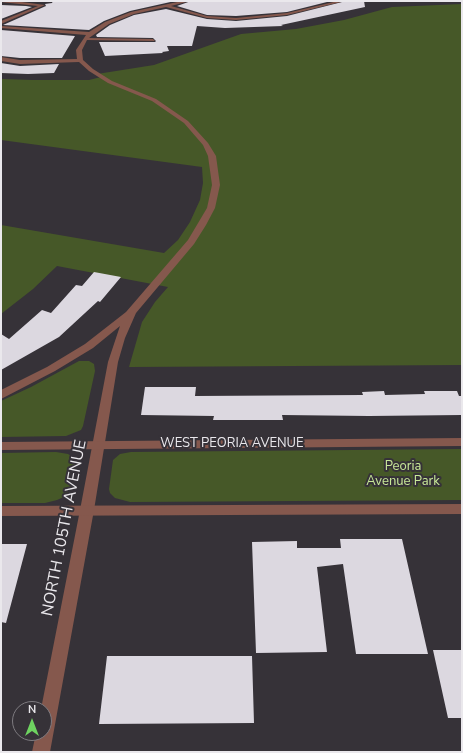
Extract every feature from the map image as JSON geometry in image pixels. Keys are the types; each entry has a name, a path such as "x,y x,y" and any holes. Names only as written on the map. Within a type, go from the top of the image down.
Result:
{"street":[{"path":"1,1 44,5 1,23"},
{"path":"1,59 20,62 80,60 79,50 87,36 107,23 161,4 188,1"},
{"path":"161,4 207,17 236,20 287,14 343,1"},
{"path":"1,27 87,36 152,40"},
{"name":"NORTH 105TH AVENUE","path":"1,395 51,369 89,346 131,312 191,242 202,225 213,202 216,185 214,166 206,144 186,122 154,100 110,82 91,70 80,60"},
{"name":"NORTH 105TH AVENUE","path":"41,752 99,445 113,362 120,338 131,312"},
{"name":"WEST PEORIA AVENUE","path":"1,446 462,442"},
{"path":"1,511 462,509"}],"green space":[{"path":"462,4 462,365 129,367 142,322 155,302 168,287 57,266 33,289 1,314 1,225 164,253 178,240 190,222 200,200 203,183 202,167 1,140 1,79 89,80 101,77 97,74 154,65 241,34 296,29 344,20 392,7"},
{"path":"79,361 89,361 94,364 95,371 81,430 66,436 1,437 1,401 31,387"},
{"name":"Peoria Avenue Park","path":"462,449 462,500 130,502 115,498 110,493 109,489 113,460 120,454 131,452"},
{"path":"56,452 71,456 76,466 71,489 66,496 45,503 1,503 1,453"}],"building":[{"path":"53,1 175,1 130,11 104,21 89,30 3,25 46,6 45,4 52,3"},
{"path":"191,1 331,1 287,12 236,16 207,15 177,6"},
{"path":"346,1 364,1 365,7 281,25 283,26 225,28 197,26 192,46 167,46 169,51 162,52 163,53 105,56 99,42 156,41 153,38 97,37 96,35 110,25 134,15 166,9 207,19 236,21 287,16"},
{"path":"1,5 26,6 32,7 1,19"},
{"path":"1,30 75,36 62,58 20,58 1,56"},
{"path":"1,63 20,66 59,64 54,73 28,74 1,73"},
{"path":"94,272 121,277 100,302 98,301 59,337 1,370 1,334 9,339 42,310 51,313 76,285 82,286"},
{"path":"145,387 196,387 195,396 363,395 362,392 384,391 385,395 425,394 424,391 457,391 459,396 462,396 462,415 282,415 283,420 213,420 214,416 141,415"},
{"path":"340,539 402,539 428,654 356,654 343,564 317,567 327,652 256,653 252,542 297,541 297,548 341,548"},
{"path":"1,544 27,544 6,623 1,622"},
{"path":"433,650 462,650 462,718 448,718"},
{"path":"107,656 252,656 254,723 99,724"}]}
